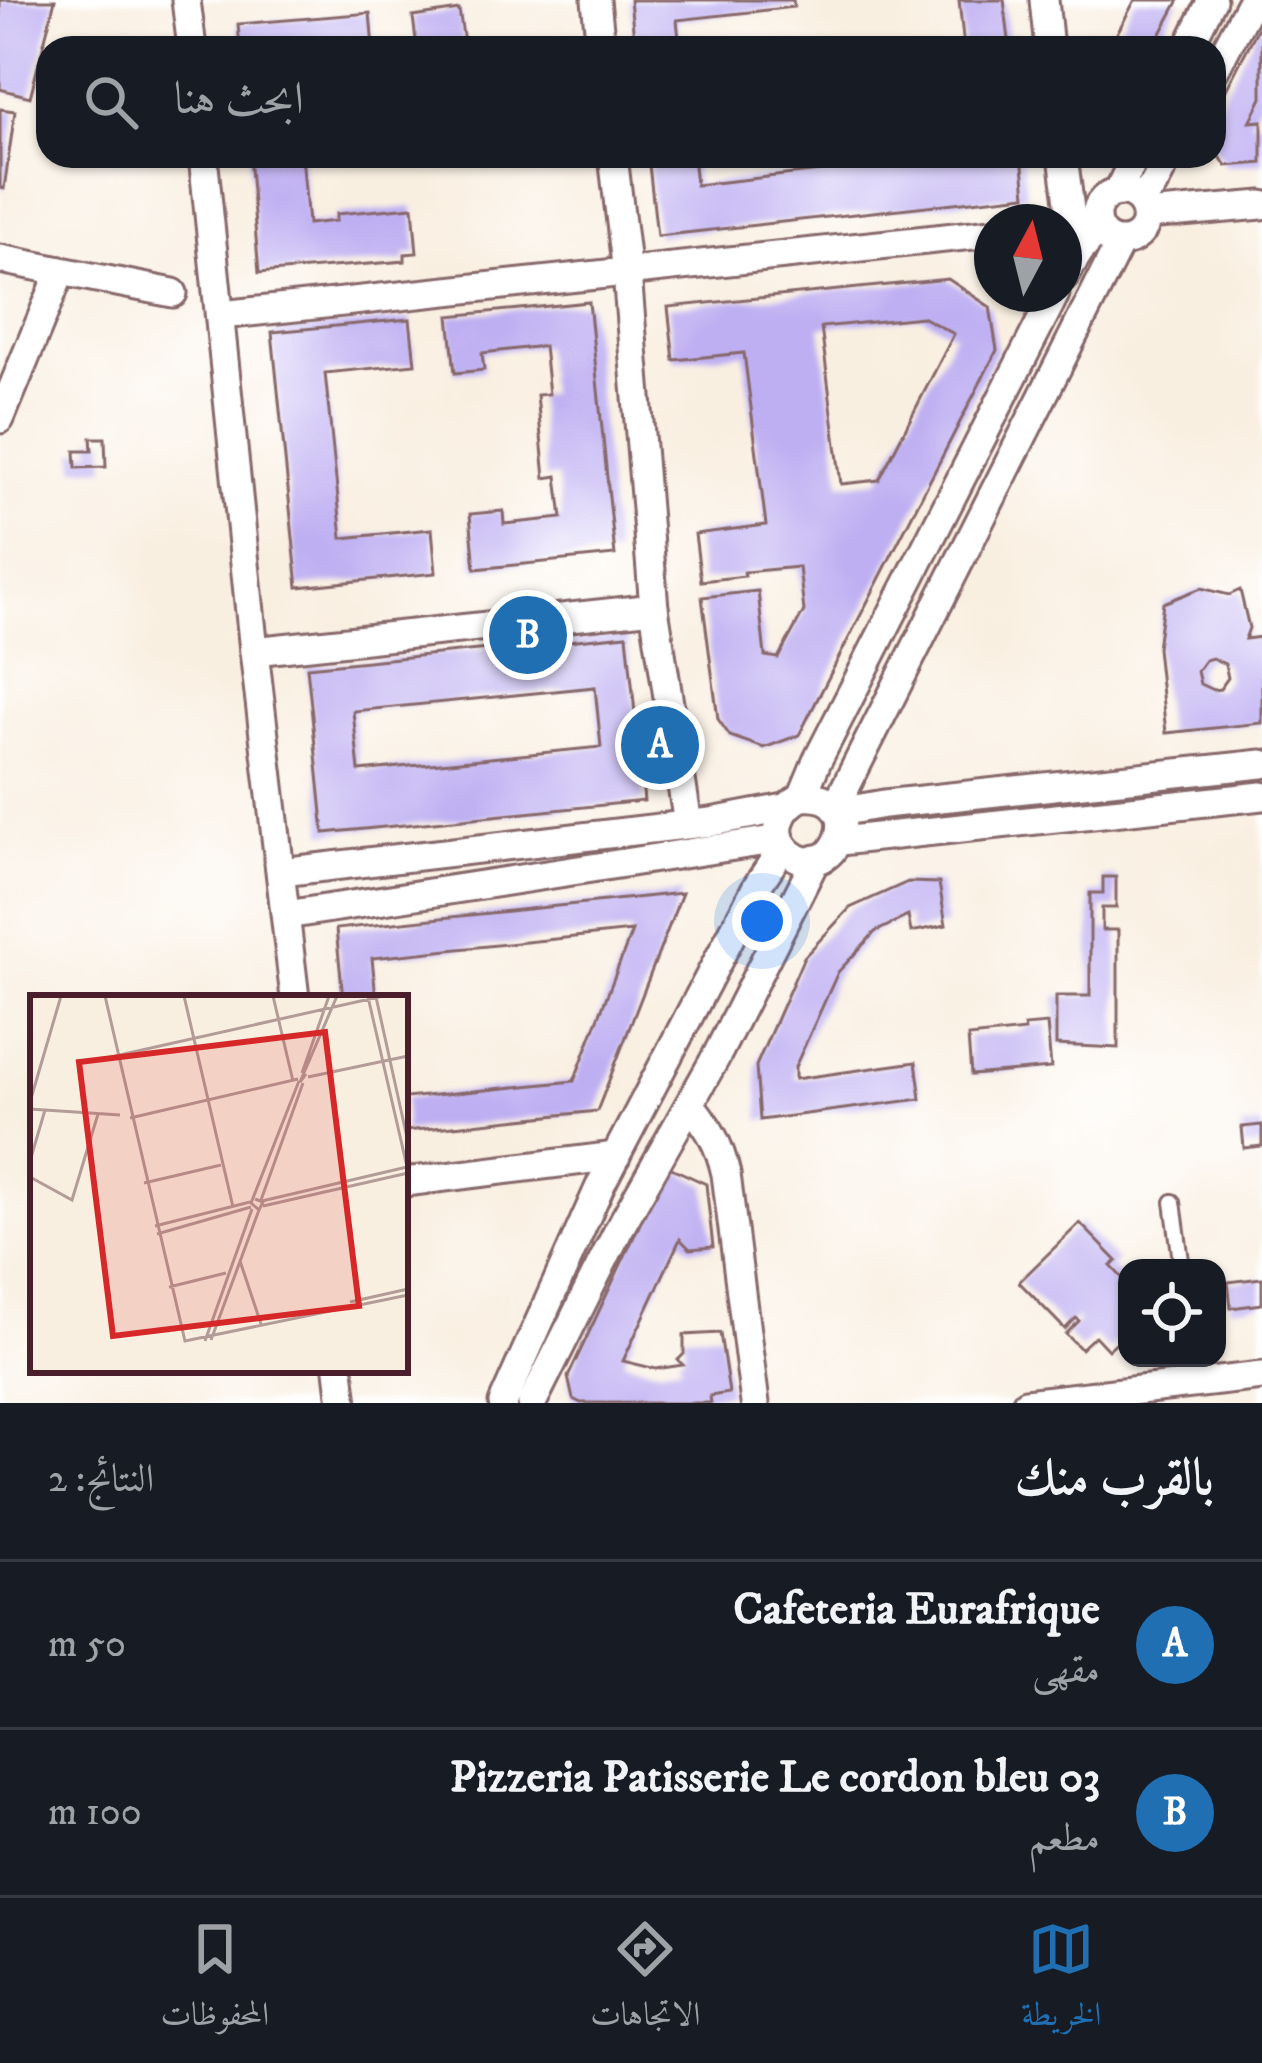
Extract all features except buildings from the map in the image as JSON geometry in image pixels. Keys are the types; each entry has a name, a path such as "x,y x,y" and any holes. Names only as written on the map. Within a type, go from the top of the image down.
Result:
{"street":[{"path":"187,0 191,36"},
{"path":"596,0 600,36"},
{"path":"1043,0 1048,36"},
{"path":"1194,36 1212,0"},
{"path":"1226,49 1252,0"},
{"path":"204,168 295,995"},
{"path":"615,168 654,608 688,824"},
{"path":"1067,168 1090,229"},
{"path":"1090,229 1136,238 1142,232 1135,202 1135,168"},
{"path":"1135,202 1153,186 1163,168"},
{"path":"837,810 1098,206 1110,194 1135,202 1262,206"},
{"path":"220,315 974,235"},
{"path":"0,259 173,292"},
{"path":"0,418 61,271"},
{"path":"503,1403 616,1156 782,843 780,817 794,803 817,761 1046,312"},
{"path":"254,651 654,608"},
{"path":"837,810 1262,764"},
{"path":"840,841 1262,796"},
{"path":"281,872 688,824 826,800 842,822 834,850 816,860 802,859 782,843 286,914"},
{"path":"532,1403 816,860"},
{"path":"690,1104 721,1150 755,1403"},
{"path":"408,1183 616,1156"},
{"path":"1026,1403 1196,1371 1262,1376"},
{"path":"339,1373 343,1403"}],"lane":[{"path":"1173,1202 1181,1259"}],"place":[{"name":"Pizzeria Patisserie Le cordon bleu 03","path":"528,635"},
{"name":"Cafeteria Eurafrique","path":"660,745"}]}
